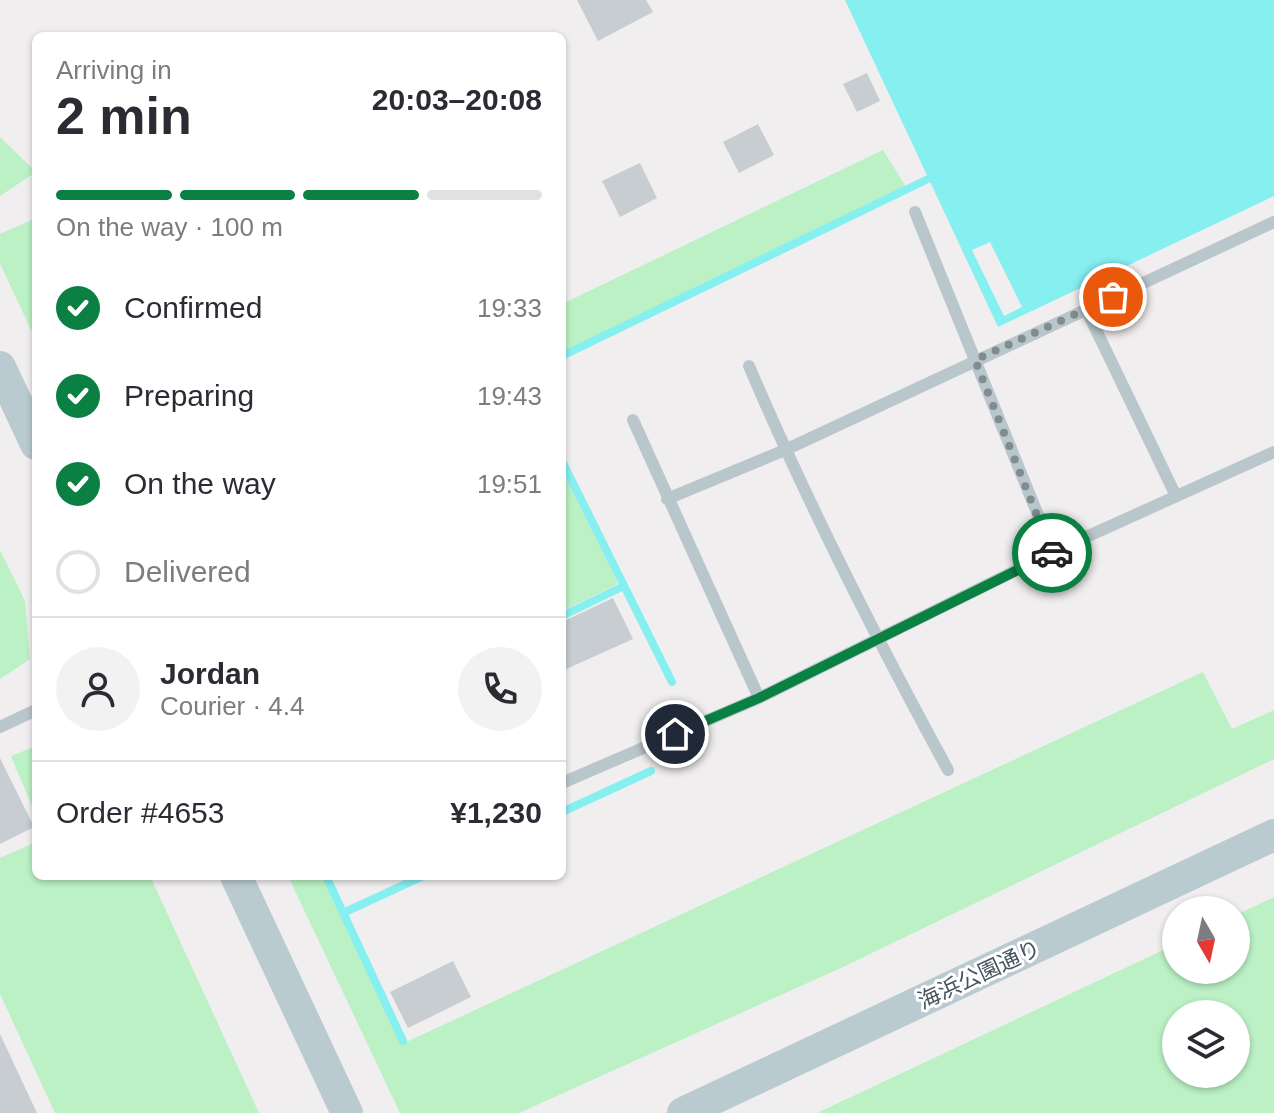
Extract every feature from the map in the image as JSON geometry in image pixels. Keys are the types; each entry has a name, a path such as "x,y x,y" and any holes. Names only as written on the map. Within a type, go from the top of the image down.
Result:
{"street":[{"path":"0,367 32,435"},
{"name":"海浜公園通り","path":"683,1113 1274,835"},
{"path":"238,880 347,1113"}],"lane":[{"path":"915,212 1053,552"},
{"path":"667,499 785,450 1274,222"},
{"path":"1086,309 1176,496"},
{"path":"749,366 785,450 876,639 948,770"},
{"path":"633,420 759,698"},
{"path":"566,781 759,698 1053,552 1274,452"},
{"path":"0,727 32,712"}],"green space":[{"path":"0,137 32,168 32,175 0,196"},
{"path":"883,150 908,190 566,358 566,302"},
{"path":"32,220 32,332 0,264 0,234"},
{"path":"566,469 618,584 566,609"},
{"path":"0,550 25,601 30,659 0,679"},
{"path":"1203,672 1232,729 1274,710 1274,759 843,967 519,1113 400,1113 290,880 325,880 402,1044"},
{"path":"32,748 32,806 11,756"},
{"path":"32,844 32,880 152,880 259,1113 55,1113 0,994 0,858"},
{"path":"1274,897 1274,1113 817,1113 1162,951 1162,984 1250,984 1250,908"}],"water":[{"path":"845,0 1274,0 1274,196 998,327"}],"pier":[{"path":"990,242 1022,307 1004,316 972,250"}],"building":[{"path":"577,0 646,0 653,12 598,41"},
{"path":"867,73 880,101 857,112 843,84"},
{"path":"758,124 774,155 739,173 723,142"},
{"path":"640,163 657,198 620,217 602,181"},
{"path":"613,598 633,639 566,669 566,620"},
{"path":"0,758 32,828 0,844"},
{"path":"453,961 471,997 408,1028 390,992"},
{"path":"0,1034 37,1113 0,1113"}],"waterway":[{"path":"566,354 928,179"},
{"path":"566,469 672,682"},
{"path":"566,614 624,586"},
{"path":"566,810 651,771"},
{"path":"328,880 403,1041"},
{"path":"343,913 414,880"}],"way so far":[{"path":"1052,553 975,360 1113,297"}],"route":[{"path":"675,734 759,698 1052,553"}]}
